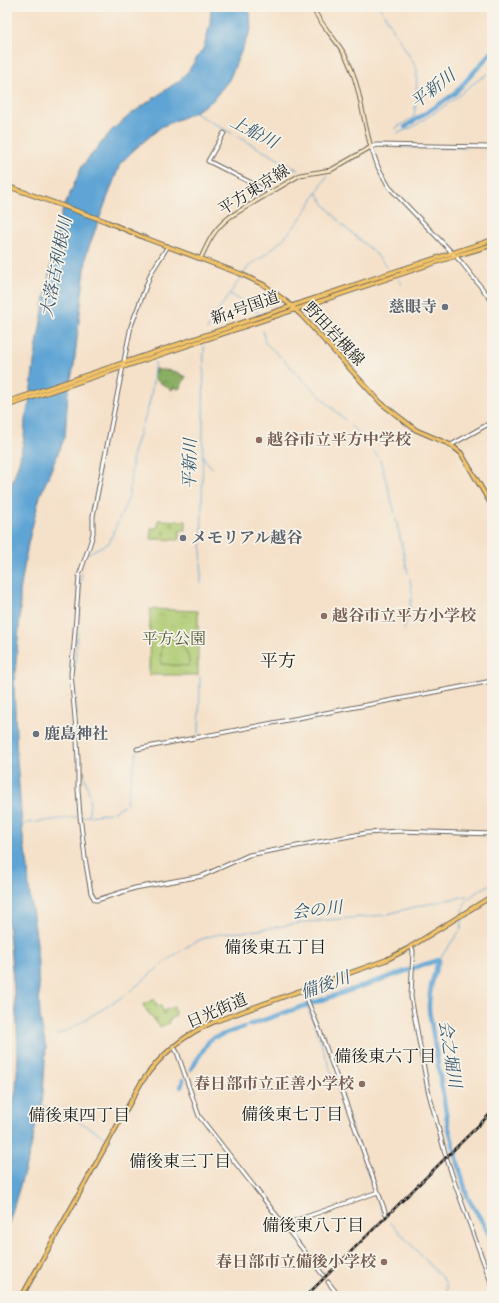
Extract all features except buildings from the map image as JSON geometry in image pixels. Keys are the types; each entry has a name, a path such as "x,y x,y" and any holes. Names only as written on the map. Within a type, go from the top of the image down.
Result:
{"main road":[{"path":"312,7 324,27 338,44 353,73 371,147"},
{"name":"平方東京線","path":"201,258 214,232 221,224 302,175 331,170 371,147"},
{"name":"野田岩槻線","path":"7,186 201,258 264,285 295,309 382,403 416,430 451,446 461,453 492,506"},
{"name":"新4号国道","path":"7,402 451,252 492,240"},
{"name":"新4号国道","path":"7,406 295,309 492,245"},
{"name":"日光街道","path":"22,1296 141,1083 156,1062 173,1046 208,1024 380,963 411,946 492,896"}],"street":[{"path":"224,133 208,161 271,193"},
{"path":"492,147 376,145 371,147 378,167 389,187 474,277 492,301"},
{"path":"168,246 151,273 131,326 93,516 93,533 79,576 71,674 77,740 78,790 84,858 93,898 97,900 130,890 202,876 249,855 366,833 399,831 492,834"},
{"path":"451,446 492,422"},
{"path":"137,749 492,681"},
{"path":"411,946 413,951 411,997 428,1090 455,1184 492,1285"},
{"path":"303,990 386,1214"},
{"path":"173,1046 177,1052 199,1116 323,1275"},
{"path":"284,1226 297,1220 378,1192"},
{"path":"328,1282 339,1296"}],"green space":[{"path":"155,369 175,371 183,376 186,376 180,388 178,389 174,387 172,390 154,379"},
{"path":"158,520 186,521 186,530 180,530 179,540 151,539 151,528 158,528"},
{"name":"平方公園","path":"150,609 198,611 198,675 149,675"},
{"path":"162,635 168,636 182,645 189,660 189,666 161,664"},
{"path":"154,999 158,1006 161,1006 163,1011 174,1007 176,1016 168,1021 169,1023 160,1027 143,1006"}],"water":[{"name":"大落古利根川","path":"211,7 247,7 250,13 251,29 229,80 212,101 193,113 161,127 120,164 87,252 74,365 68,392 65,437 40,496 28,544 20,592 20,617 14,685 17,760 23,837 37,943 40,1017 46,1048 42,1109 39,1111 30,1152 7,1230 7,1123 11,1117 16,1089 18,1057 17,1025 7,910 7,498 19,462 24,438 25,419 29,404 34,362 55,240 62,212 82,166 112,130 131,114 180,80 189,70 204,47 210,24"}],"waterway":[{"path":"380,7 417,69 414,117 394,129"},
{"name":"平新川","path":"405,127 454,94 492,52"},
{"path":"398,133 413,127 456,98 487,74"},
{"name":"上船川","path":"193,112 298,170"},
{"name":"上船川","path":"400,147 418,148"},
{"name":"上船川","path":"423,148 430,148"},
{"name":"上船川","path":"432,148 466,148"},
{"name":"平新川","path":"207,330 211,321 249,266 271,250 290,232 327,176"},
{"path":"317,193 339,221"},
{"path":"341,224 373,251 388,268"},
{"path":"488,251 492,257"},
{"path":"398,279 402,284"},
{"path":"230,294 258,312"},
{"path":"263,331 265,343 281,357"},
{"name":"平新川","path":"201,583 204,346"},
{"path":"284,360 346,421"},
{"path":"153,377 155,362"},
{"path":"143,424 150,401 153,381"},
{"path":"350,425 378,457"},
{"path":"129,495 133,453 141,428"},
{"path":"203,456 208,464 213,468"},
{"path":"380,460 395,513"},
{"path":"110,540 129,497"},
{"path":"396,519 408,573"},
{"path":"88,553 109,543 110,541"},
{"path":"81,583 82,573"},
{"path":"410,579 412,593"},
{"path":"79,616 80,588"},
{"path":"404,630 412,597"},
{"path":"78,621 78,626"},
{"path":"76,648 77,636"},
{"path":"74,672 76,650"},
{"name":"平新川","path":"199,735 200,677"},
{"path":"74,694 77,717"},
{"path":"126,803 137,751"},
{"path":"80,762 84,774"},
{"path":"84,776 90,795"},
{"path":"89,815 90,798"},
{"path":"113,812 123,806"},
{"path":"81,817 110,813"},
{"path":"36,822 77,817"},
{"path":"22,825 33,822"},
{"name":"会之堀川","path":"463,912 465,903 473,895 492,883"},
{"name":"会の川","path":"388,914 467,896"},
{"name":"会の川","path":"252,931 307,922 385,915"},
{"name":"会之堀川","path":"439,960 461,929 463,915"},
{"name":"会の川","path":"162,965 182,950 204,938 224,933 249,931"},
{"name":"会之堀川","path":"439,960 431,984 429,1010 448,1125 467,1196 487,1230 492,1242"},
{"name":"備後川","path":"413,968 439,960"},
{"name":"会の川","path":"134,988 160,966"},
{"name":"備後川","path":"249,1025 409,970"},
{"name":"会の川","path":"88,1018 127,994"},
{"path":"307,1005 375,1192"},
{"name":"会の川","path":"83,1021 87,1019"},
{"name":"会の川","path":"75,1026 82,1022"},
{"name":"備後川","path":"191,1069 209,1041 213,1038 244,1027"},
{"name":"会の川","path":"57,1035 73,1028"},
{"name":"備後川","path":"181,1087 183,1080"},
{"path":"42,1105 76,1120 112,1141"},
{"path":"376,1195 383,1215"},
{"path":"391,1223 445,1281 448,1296"}],"railway":[{"path":"306,1296 492,1112"}],"place":[{"name":"慈眼寺","path":"445,307"},
{"name":"越谷市立平方中学校","path":"259,440"},
{"name":"メモリアル越谷","path":"183,538"},
{"name":"越谷市立平方小学校","path":"324,616"},
{"name":"鹿島神社","path":"36,734"},
{"name":"春日部市立正善小学校","path":"362,1084"},
{"name":"春日部市立備後小学校","path":"384,1262"}],"district":[{"name":"平方","path":"278,661"},
{"name":"備後東五丁目","path":"275,947"},
{"name":"備後東六丁目","path":"385,1056"},
{"name":"備後東七丁目","path":"292,1114"},
{"name":"備後東四丁目","path":"79,1115"},
{"name":"備後東三丁目","path":"180,1161"},
{"name":"備後東八丁目","path":"313,1225"}]}
